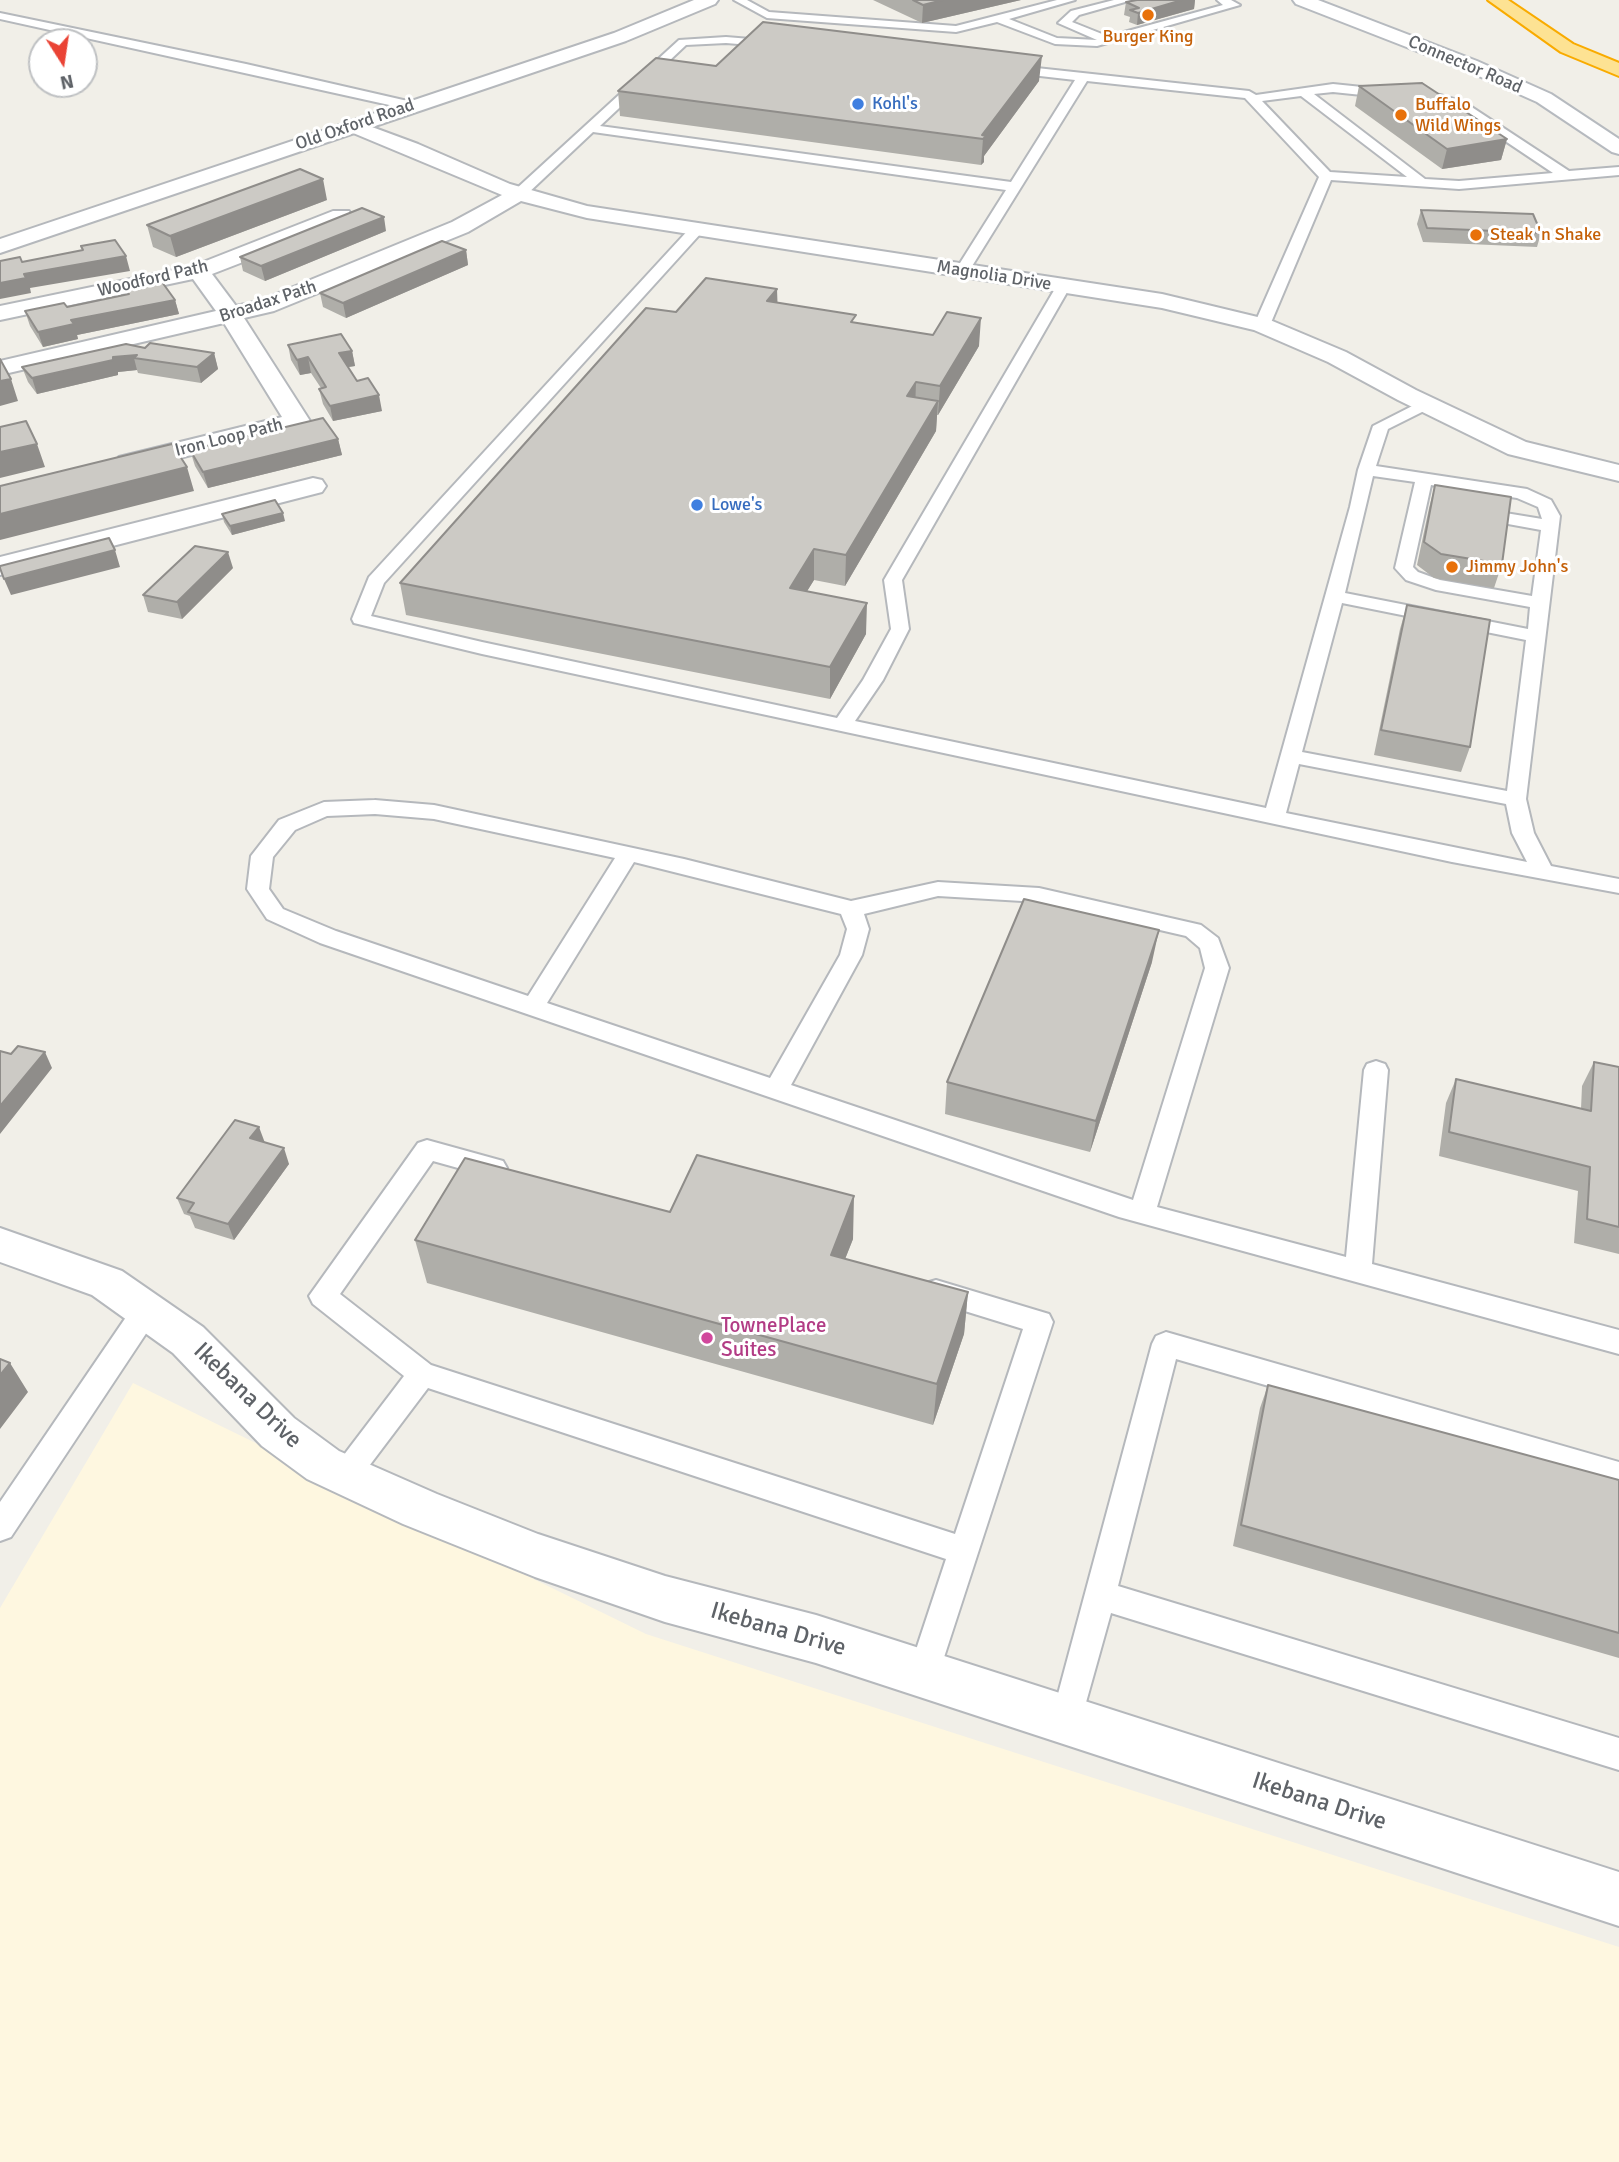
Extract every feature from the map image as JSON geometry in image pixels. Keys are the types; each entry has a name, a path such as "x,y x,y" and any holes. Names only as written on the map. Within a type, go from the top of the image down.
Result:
{"highway":[{"path":"1497,0 1567,48 1619,70"}],"street":[{"name":"Old Oxford Road","path":"0,246 620,37 709,0"},
{"name":"Connector Road","path":"1302,0 1522,88 1565,111 1619,148"},
{"name":"Magnolia Drive","path":"353,126 520,193 587,212 1162,301 1262,325 1337,356 1517,449 1619,472"},
{"name":"Broadax Path","path":"0,368 266,306 394,256 488,214 520,193"},
{"name":"Woodford Path","path":"0,313 199,271 341,216"},
{"path":"199,271 231,316"},
{"name":"Iron Loop Path","path":"108,468 297,421 231,316"},
{"path":"0,566 313,486"},
{"name":"Ikebana Drive","path":"0,1245 107,1283 188,1340 278,1432 323,1465 347,1473 420,1509 548,1559 665,1599 816,1639 1619,1899"}],"lane":[{"path":"739,0 767,15 956,29 1068,0 1090,9"},
{"path":"1109,40 1064,23 1075,13 1127,0"},
{"path":"997,18 1055,41 1097,43 1234,5 1222,0"},
{"path":"0,16 412,106"},
{"path":"520,193 683,42 726,40 791,45"},
{"path":"1000,68 1249,95 1326,176 1459,185 1619,171"},
{"path":"962,271 1083,77"},
{"path":"1253,99 1333,88 1440,99 1460,105 1564,175"},
{"path":"1303,91 1422,183"},
{"path":"590,128 1015,187"},
{"path":"1262,325 1326,176"},
{"path":"697,229 375,581 361,619 1452,855 1619,886"},
{"path":"842,725 873,680 900,629 892,580 1063,287"},
{"path":"1274,817 1366,470 1381,426 1426,404"},
{"path":"1366,470 1521,494 1545,504 1551,516 1516,799 1523,834 1543,871"},
{"path":"1431,480 1464,511 1550,526"},
{"path":"1431,480 1404,568 1412,576 1436,585 1541,603"},
{"path":"1334,596 1535,636"},
{"path":"1290,756 1516,799"},
{"path":"1142,1214 1217,968 1210,944 1193,930 1039,895 938,889 851,909 628,854 434,812 375,807 324,808 287,825 262,856 258,889 275,914 328,937 1142,1214 1619,1342"},
{"path":"533,1007 628,854"},
{"path":"776,1090 850,955 858,929 851,909"},
{"path":"1358,1272 1376,1070"},
{"path":"519,1175 427,1150 323,1296 422,1374 964,1550"},
{"path":"905,1282 1039,1322 924,1674"},
{"path":"0,1527 147,1309"},
{"path":"1067,1720 1166,1344 1619,1475"},
{"path":"347,1473 422,1374"},
{"path":"1099,1595 1619,1754"}],"shaded area":[{"path":"133,1383 646,1634 1619,1947 1619,2162 0,2162 0,1608"}],"building":[{"path":"913,0 943,0 923,5"},
{"path":"1182,0 1138,13 1130,10 1139,8 1126,2"},
{"path":"763,22 1042,56 982,135 986,136 983,139 618,91 656,58 716,66"},
{"path":"1422,83 1507,139 1447,149 1359,86"},
{"path":"300,169 323,179 170,236 147,225"},
{"path":"362,208 384,217 261,266 240,257"},
{"path":"1421,210 1533,214 1541,233 1427,228"},
{"path":"115,240 126,256 24,274 26,278 0,283 0,261 20,257 22,262 83,250 81,246"},
{"path":"442,241 466,250 343,303 320,293"},
{"name":"Lowe's","path":"706,278 777,289 767,301 856,315 851,322 933,335 947,312 981,318 940,386 916,382 907,396 938,401 846,555 814,549 790,588 867,603 830,667 400,583 646,308 676,312"},
{"path":"162,282 175,300 71,320 74,324 38,332 25,311 64,303 67,307 129,294 126,290"},
{"path":"341,334 352,351 339,353 357,381 368,378 379,395 330,406 319,389 326,387 308,357 297,360 288,345"},
{"path":"150,343 214,353 197,367 134,358 137,355 113,357 113,360 32,378 22,367 126,344 145,348"},
{"path":"0,359 11,379 0,381"},
{"path":"323,418 338,439 203,472 190,450"},
{"path":"26,421 37,444 0,452 0,427"},
{"path":"172,444 187,467 0,514 0,486"},
{"path":"1435,485 1511,497 1502,564 1441,554 1424,542"},
{"path":"275,500 283,513 230,526 222,514"},
{"path":"109,538 115,550 4,579 0,568 0,566"},
{"path":"195,546 228,552 177,602 143,595"},
{"path":"1407,605 1490,620 1470,747 1381,730"},
{"path":"1024,899 1159,930 1096,1121 947,1082"},
{"path":"18,1046 45,1052 0,1106 0,1051 11,1054"},
{"path":"1594,1062 1619,1067 1619,1227 1587,1219 1590,1167 1449,1132 1456,1079 1591,1111"},
{"path":"235,1120 259,1127 250,1138 284,1148 228,1224 188,1212 194,1203 177,1198"},
{"path":"697,1155 854,1196 831,1255 968,1292 937,1384 415,1240 465,1158 670,1212"},
{"path":"0,1359 10,1363 0,1375"},
{"path":"1268,1385 1619,1480 1619,1633 1241,1525"}],"place":[{"name":"Burger King","path":"1148,15"},
{"name":"Kohl's","path":"858,104"},
{"name":"Buffalo Wild Wings","path":"1401,115"},
{"name":"Steak 'n Shake","path":"1476,235"},
{"name":"Lowe's","path":"697,505"},
{"name":"Jimmy John's","path":"1452,567"},
{"name":"TownePlace Suites","path":"707,1338"}]}
